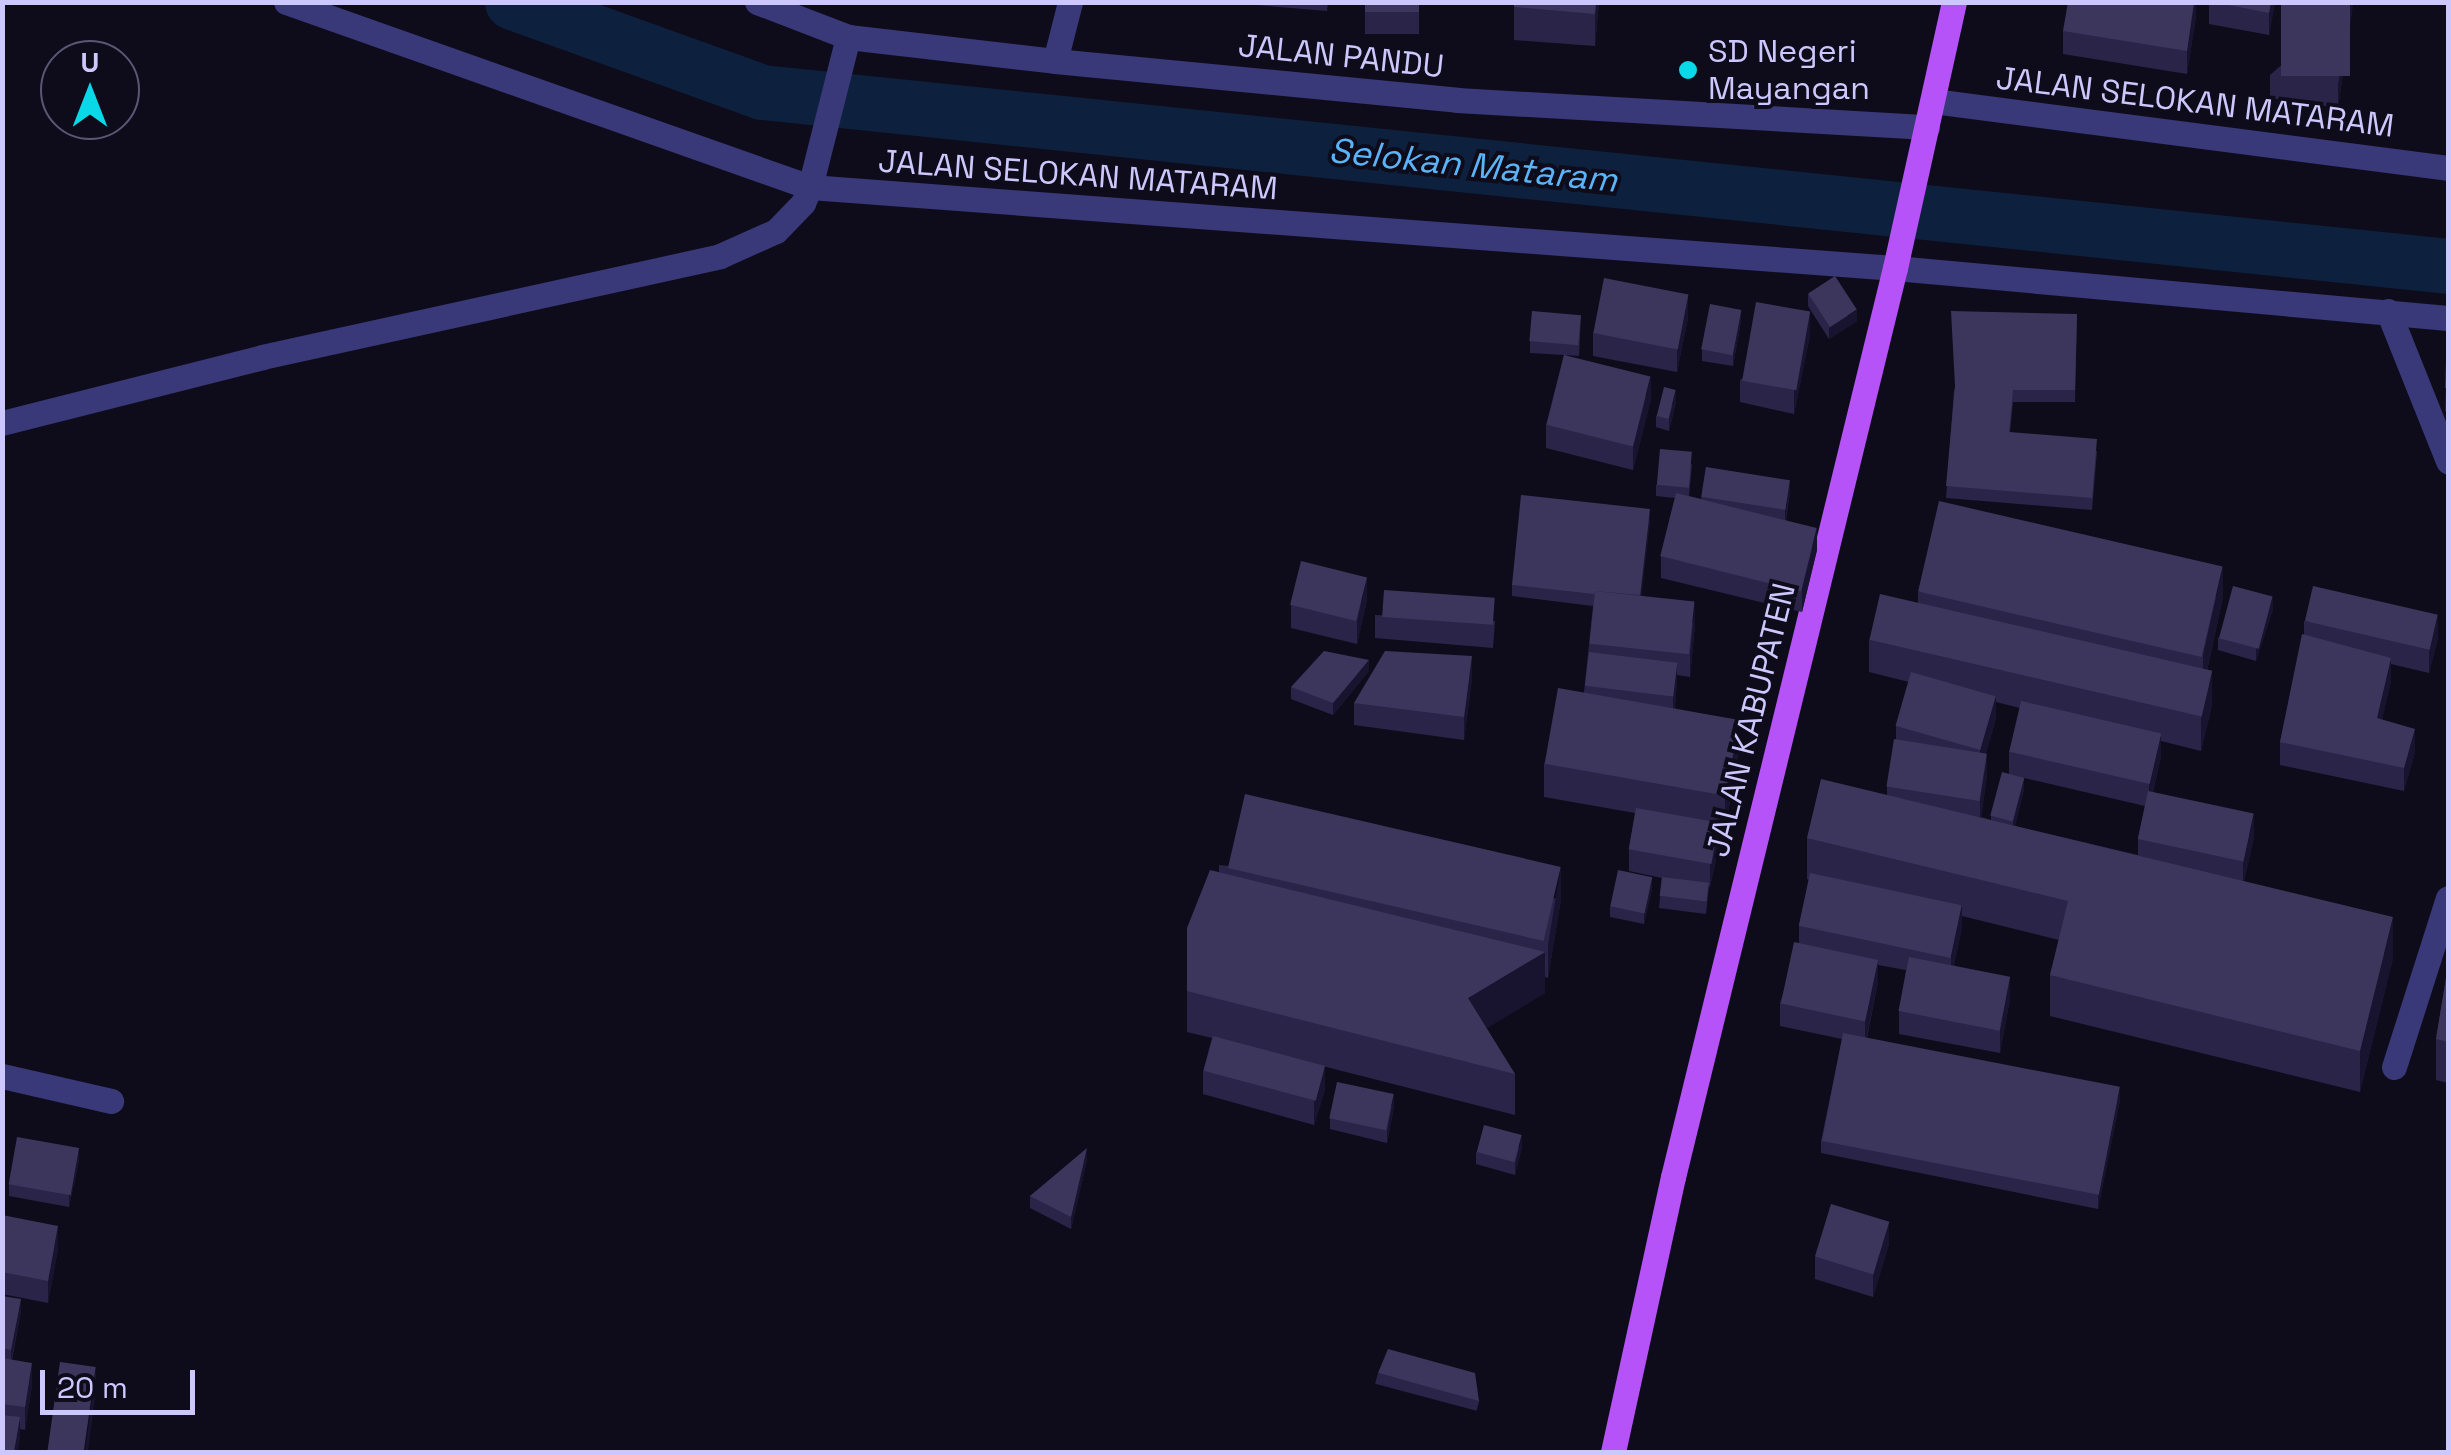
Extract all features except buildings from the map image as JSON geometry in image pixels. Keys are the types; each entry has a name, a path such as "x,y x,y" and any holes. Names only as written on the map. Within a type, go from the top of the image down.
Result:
{"main road":[{"name":"JALAN KABUPATEN","path":"1613,1452 1673,1177 1897,258 1954,2"}],"street":[{"name":"JALAN SELOKAN MATARAM","path":"286,2 810,187 1897,258 2448,318"},
{"name":"JALAN PANDU","path":"757,2 845,47 1056,61 1458,100 1926,130"},
{"path":"1056,61 1070,2"},
{"path":"2,423 262,357 720,256 776,231 803,203 822,150 845,47"},
{"name":"JALAN SELOKAN MATARAM","path":"1933,101 2448,168"},
{"path":"2388,311 2443,434 2448,461"},
{"path":"2394,1067 2448,898"},
{"path":"2,1076 111,1101"}],"waterway":[{"name":"Selokan Mataram","path":"512,2 762,92 2448,266"}],"place":[{"name":"SD Negeri Mayangan","path":"1688,70"}]}
